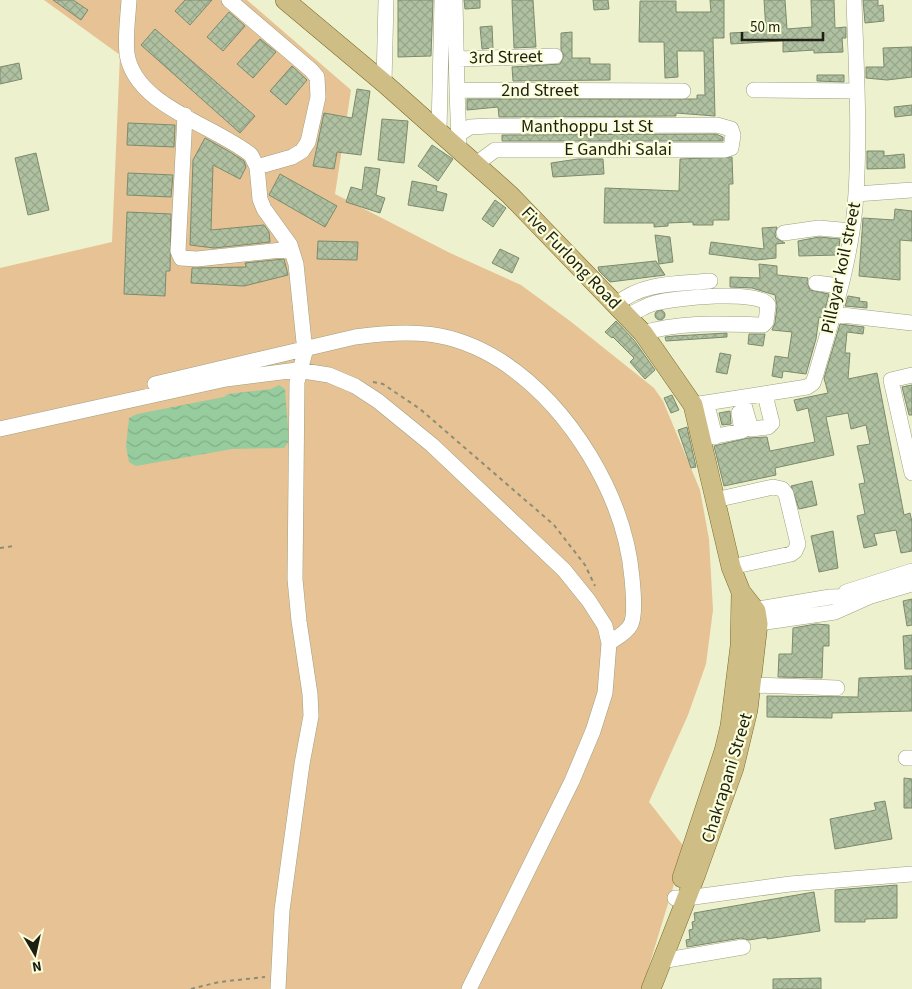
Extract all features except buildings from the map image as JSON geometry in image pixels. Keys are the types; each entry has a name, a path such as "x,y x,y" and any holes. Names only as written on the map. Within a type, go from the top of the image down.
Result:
{"main road":[{"name":"Five Furlong Road","path":"285,0 439,132 459,142 476,164 510,195 643,333 699,411 708,438 714,500 731,567 749,618"},
{"name":"Chakrapani Street","path":"681,898 734,768 752,685 749,618"},
{"path":"651,989 681,898 724,751 749,618"},
{"path":"640,989 681,898"}],"street":[{"path":"129,0 127,54 136,78 155,98 244,149 255,159 262,204 291,248 296,264 305,348 300,370 296,412 295,579 310,694 311,716 302,764 273,985"},
{"path":"229,0 311,70 318,82 314,122 305,148 292,158 257,167"},
{"path":"384,83 386,0"},
{"path":"439,132 442,0"},
{"path":"455,0 459,142"},
{"name":"Pillayar koil street","path":"699,411 765,395 800,389 813,383 840,286 852,231 856,194 857,90 854,0"},
{"name":"3rd Street","path":"457,59 555,56"},
{"name":"2nd Street","path":"457,90 683,91"},
{"path":"754,90 857,90"},
{"path":"185,115 178,251 181,258 197,259 291,248"},
{"name":"Manthoppu 1st St","path":"459,142 470,128 492,126 718,125"},
{"name":"E Gandhi Salai","path":"495,150 731,148 733,135 731,129 718,125"},
{"path":"476,164 495,150 492,126"},
{"path":"856,194 912,190"},
{"path":"784,233 819,228 852,231"},
{"path":"643,333 655,329 720,323 762,325 766,322 768,305 761,298 748,296 678,298 622,310 626,296 647,287 710,282"},
{"path":"816,283 840,286"},
{"path":"833,314 912,323"},
{"path":"0,420 305,348 382,333 436,333 461,341 500,361 527,381 557,412 579,439 608,489 623,524 631,559 633,589 632,621 630,627 609,642"},
{"path":"0,429 226,379 300,370 329,375 354,386 378,401 432,445 564,570 589,601 605,626 609,642 605,693 593,731 572,781 469,989"},
{"path":"912,375 891,380 912,473"},
{"path":"739,401 751,429 768,427 772,423 765,395"},
{"path":"708,438 742,430 739,401"},
{"path":"714,500 773,487 782,489 786,494 798,544 795,551 782,556 731,567"},
{"path":"832,604 912,570"},
{"path":"832,604 871,596 912,584"},
{"path":"749,618 912,589"},
{"path":"752,685 837,688"},
{"path":"681,898 790,884 912,874"},
{"path":"661,961 743,947"}],"path":[{"path":"365,380 383,384 420,409 554,525 586,565 596,593"},
{"path":"0,548 14,546"},
{"path":"191,989 219,982 273,985"}],"shaded area":[{"path":"44,0 247,0 351,90 335,194 450,253 521,285 570,321 654,388 663,401 700,490 709,539 713,610 706,664 688,715 649,802 685,848 642,989 0,989 0,268 112,242 120,55"}],"water":[{"path":"279,385 285,389 289,441 284,448 232,449 136,466 129,462 126,446 129,418 137,414 224,397 228,394 271,389"}]}
